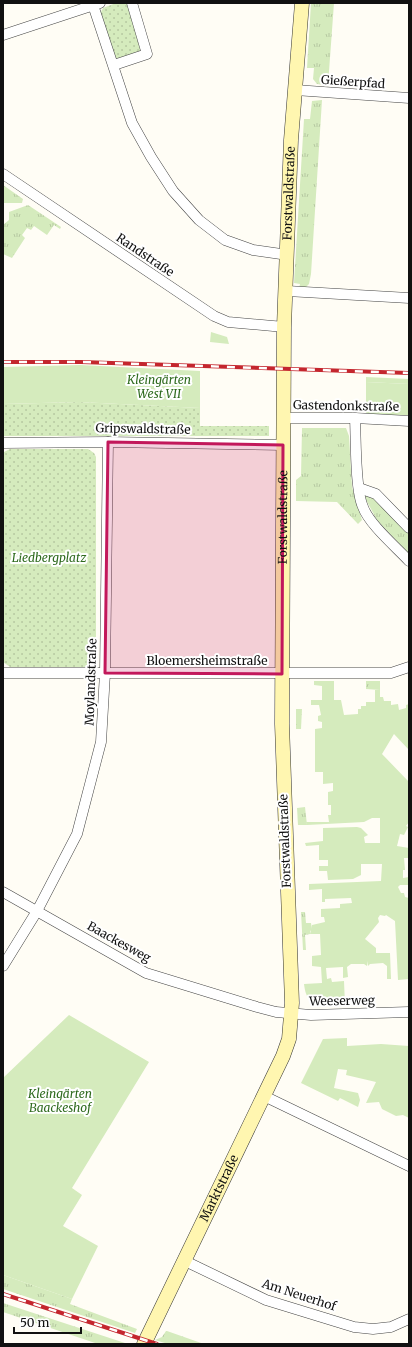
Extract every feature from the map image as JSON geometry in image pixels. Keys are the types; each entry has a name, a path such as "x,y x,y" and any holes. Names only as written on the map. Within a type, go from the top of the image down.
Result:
{"street":[{"path":"114,65 147,54 132,3"},
{"name":"Forstwaldstraße","path":"290,1032 291,955 283,781 282,674 284,327 287,291 291,140 302,3"},
{"path":"3,35 96,4 132,123 151,157 173,191 199,220 225,240 253,250 288,255"},
{"name":"Gießerpfad","path":"295,90 409,98"},
{"name":"Randstraße","path":"3,174 214,316 228,322 284,327"},
{"path":"287,291 409,298"},
{"name":"Gastendonkstraße","path":"283,418 355,418 409,421"},
{"path":"355,418 359,488 363,507 375,524 409,561"},
{"name":"Gripswaldstraße","path":"3,443 108,442 283,445"},
{"name":"Moylandstraße","path":"3,966 37,911 77,834 101,742 105,673 108,442"},
{"path":"359,488 376,494 409,528"},
{"name":"Bloemersheimstraße","path":"3,673 391,673 409,667"},
{"name":"Baackesweg","path":"3,892 146,973 276,1012"},
{"name":"Weeserweg","path":"276,1012 313,1015 409,1012"},
{"name":"Marktstraße","path":"144,1344 283,1056 290,1032"},
{"path":"264,1096 409,1166"},
{"name":"Am Neuerhof","path":"185,1261 266,1300 354,1327 373,1329 391,1327 409,1319"}],"highlighted area":[{"path":"108,442 283,445 282,674 105,673"}],"green space":[{"path":"116,3 129,3 142,50 121,60 114,57 100,14 103,8"},
{"path":"311,3 334,3 328,85 317,84 313,79 314,68 307,68"},
{"path":"322,100 311,274 309,284 305,288 299,288 300,284 294,283 304,119 310,119 312,101"},
{"path":"3,185 23,199 22,203 3,203"},
{"path":"28,205 61,227 60,229 54,225 47,235 34,226 31,230 27,228 22,235 25,238 12,258 3,254 3,225 9,220 9,212"},
{"path":"211,332 227,337 229,344 210,342"},
{"name":"Kleingärten West VII","path":"80,365 200,371 200,408 79,402 3,404 3,367"},
{"path":"366,377 409,379 409,384 366,382"},
{"path":"366,382 409,384 409,415 366,415"},
{"path":"79,402 200,408 200,426 269,426 269,436 3,436 3,404"},
{"path":"302,428 346,428 349,436 352,487 362,520 358,524 337,502 296,501 296,480 301,476"},
{"name":"Liedbergplatz","path":"10,449 88,449 94,453 96,457 96,659 93,664 88,667 10,667 3,662 3,455 4,452"},
{"path":"365,495 371,495 409,534 409,554 377,520 365,498"},
{"path":"314,681 334,681 334,700 341,700 344,715 358,714 358,709 361,709 361,706 366,706 366,702 375,702 375,690 380,690 380,697 383,697 384,701 391,701 391,705 398,704 399,710 406,708 406,705 409,704 409,750 394,734 382,754 409,782 409,822 406,826 408,827 404,835 400,834 397,846 409,848 409,858 404,858 405,870 403,870 403,878 409,877 409,885 400,885 398,887 401,893 404,893 405,897 409,898 409,979 398,980 395,921 386,915 380,915 378,918 379,922 365,939 376,948 376,953 390,953 391,979 387,979 387,966 383,963 370,964 368,966 367,961 367,966 364,964 351,964 347,967 348,977 343,978 343,967 326,968 327,979 331,978 332,982 344,981 345,1005 333,1005 333,998 328,998 328,1005 314,1002 308,998 304,984 322,983 321,967 312,966 312,956 321,955 320,934 310,934 312,925 325,922 324,917 321,917 321,909 340,908 340,904 352,903 351,898 325,899 325,902 322,902 322,889 309,890 309,884 381,881 382,864 361,864 361,875 353,879 328,880 327,871 319,871 319,866 328,866 328,860 319,860 319,845 306,846 305,843 323,841 323,828 357,827 361,828 368,835 364,837 365,843 380,843 380,818 372,818 364,822 307,825 306,822 329,822 328,815 331,815 331,805 328,805 328,792 333,791 333,783 323,784 323,772 315,772 315,729 322,728 322,722 318,721 318,716 321,715 319,705 311,705 311,700 322,700 322,686 314,685"},
{"path":"366,681 380,681 380,690 366,689"},
{"path":"296,709 302,709 301,729 296,729"},
{"path":"305,807 307,825 298,825 297,808"},
{"path":"301,912 305,912 306,923 311,923 312,930 310,931 310,934 305,935 306,950 303,950"},
{"name":"Kleingärten Baackeshof","path":"69,1015 149,1062 72,1188 82,1195 63,1226 98,1246 72,1299 3,1275 3,1078"},
{"path":"347,1038 347,1046 381,1044 409,1046 409,1118 403,1115 396,1116 382,1109 379,1102 366,1103 376,1082 346,1075 347,1070 338,1069 334,1088 358,1093 360,1100 358,1107 340,1098 338,1101 301,1083 323,1039"},
{"path":"3,1275 72,1299 70,1304 137,1329 135,1333 3,1289"},
{"path":"3,1303 128,1344 98,1344 3,1312"},
{"path":"166,1331 204,1344 168,1344 155,1340 162,1337"}],"railway":[{"path":"3,362 81,362 409,373"},
{"path":"3,1294 157,1344"}]}
